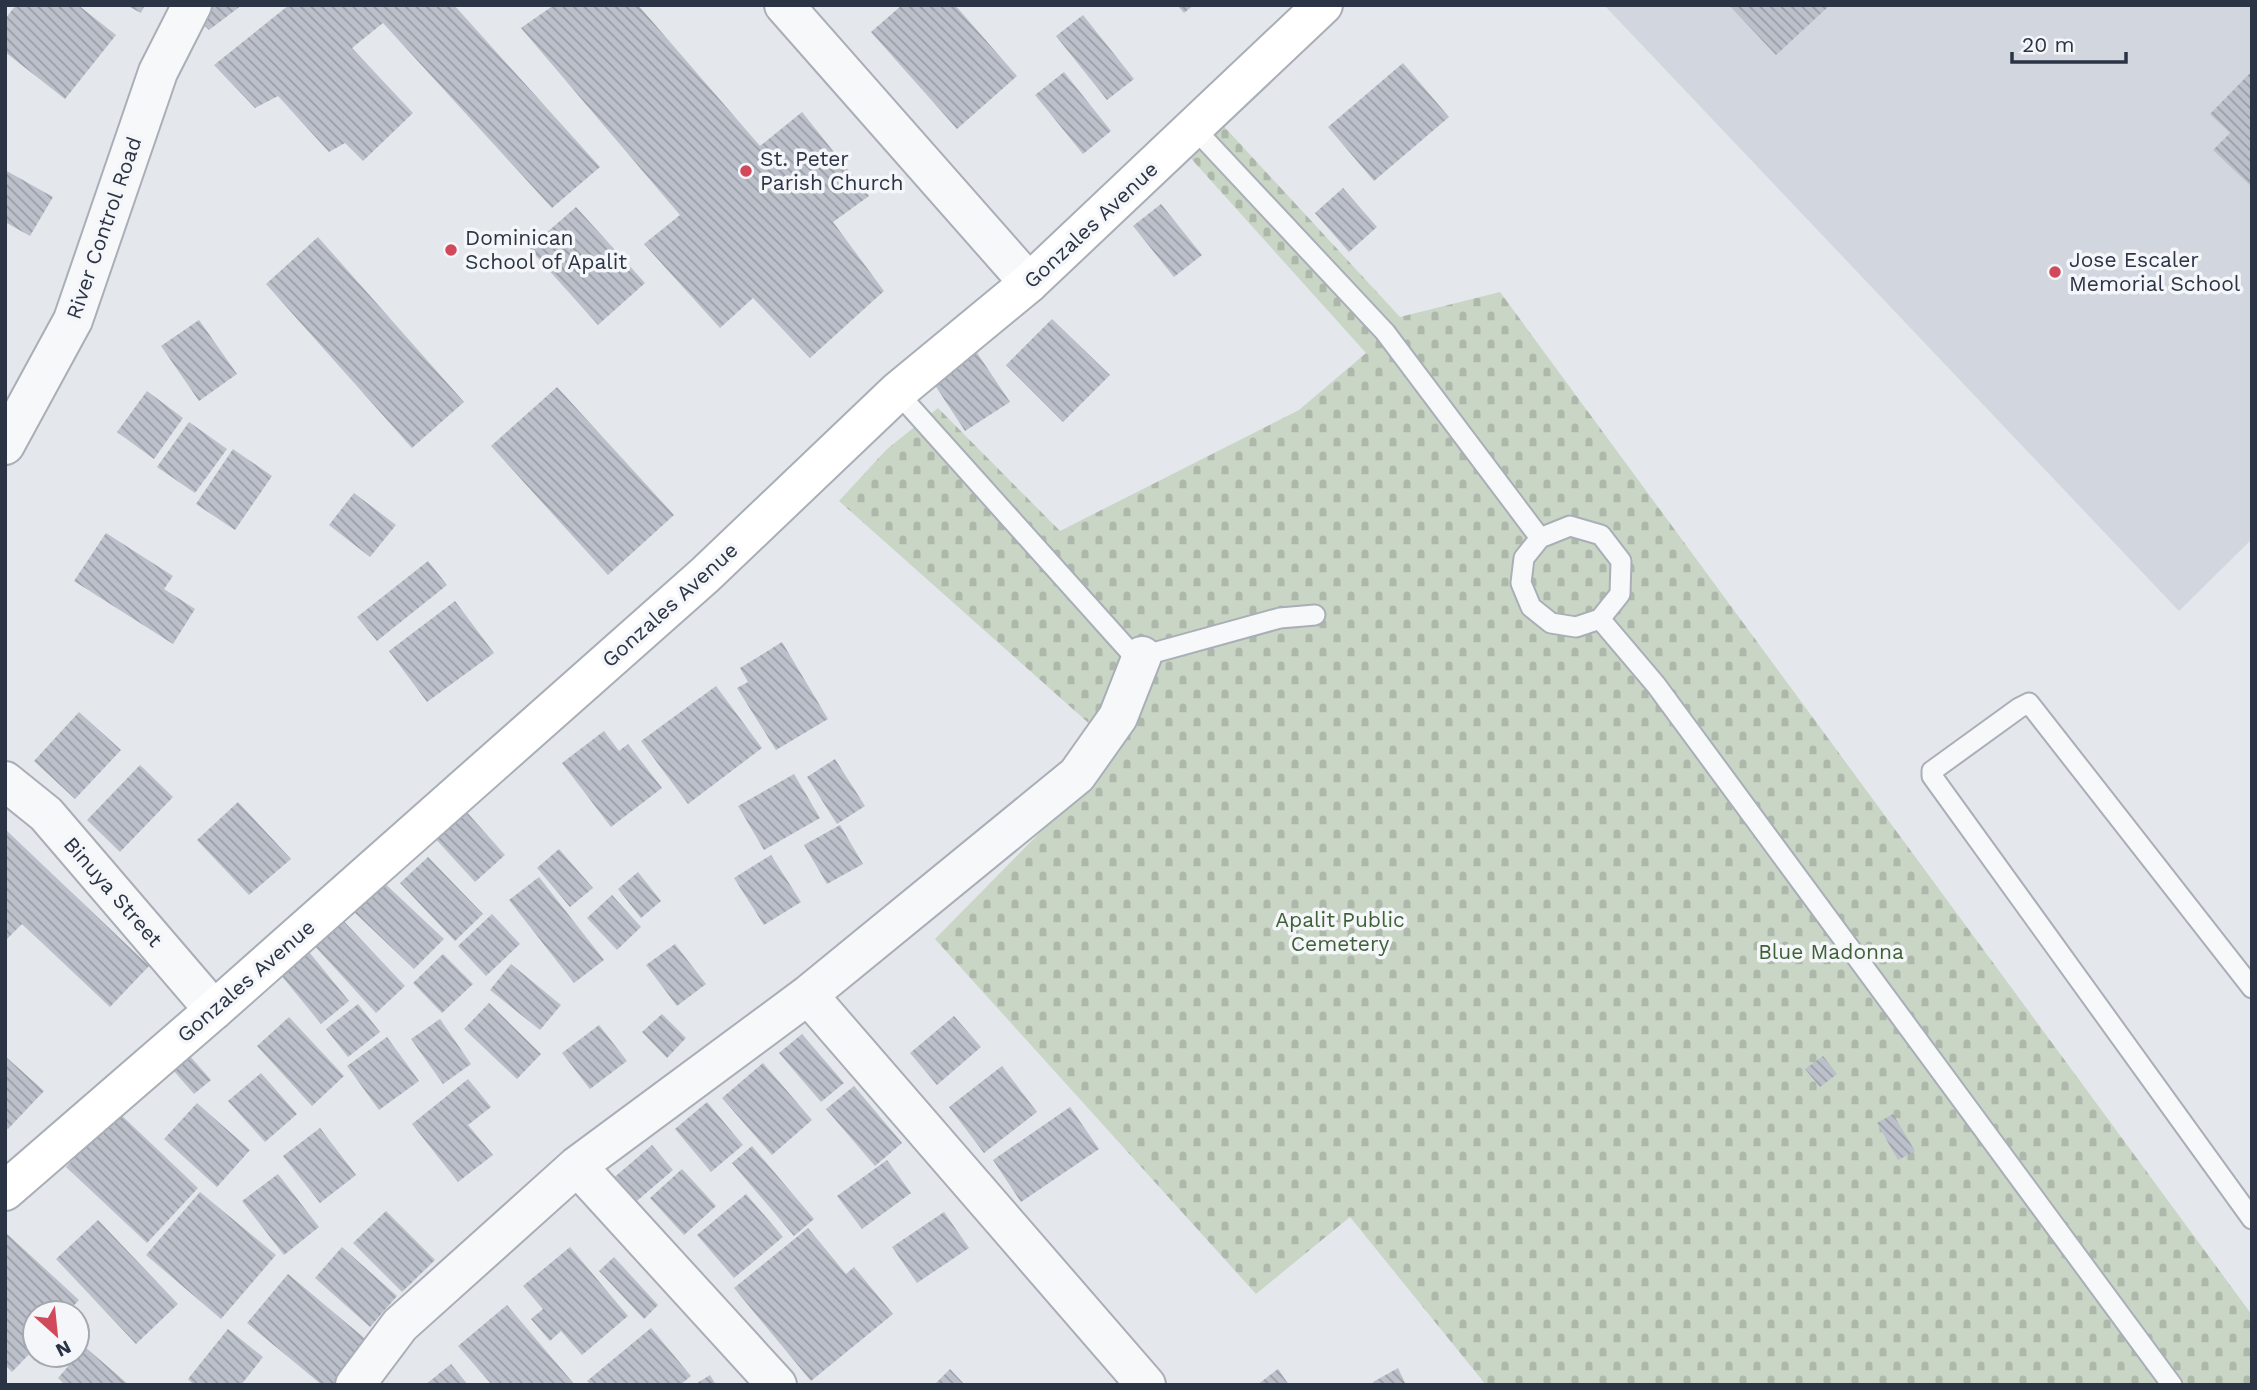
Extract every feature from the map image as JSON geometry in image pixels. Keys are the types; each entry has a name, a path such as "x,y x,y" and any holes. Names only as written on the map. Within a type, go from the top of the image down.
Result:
{"main road":[{"name":"Gonzales Avenue","path":"5,1191 214,1010 705,575 897,392 1029,283 1323,5"}],"street":[{"name":"River Control Road","path":"5,445 74,320 158,72 192,5"},
{"path":"784,5 1029,283"},
{"path":"355,1385 400,1325 577,1166 808,995 1077,775 1118,717 1142,656"},
{"name":"Binuya Street","path":"5,781 46,814 214,1010"},
{"path":"808,995 1146,1385"},
{"path":"577,1166 777,1385"}],"lane":[{"path":"1194,128 1385,332 1540,538"},
{"path":"897,392 1130,653 1142,656 1280,618 1315,615"},
{"path":"1570,526 1601,535 1621,561 1620,594 1600,619 1576,627 1551,623 1531,607 1521,583 1524,558 1540,538 1570,526"},
{"path":"1600,619 1656,685 2172,1385"},
{"path":"2252,988 2029,703 1932,771 2252,1220"}],"shaded area":[{"name":"Jose Escaler Memorial School","path":"1604,5 2252,5 2252,539 2179,611"}],"green space":[{"name":"Apalit Public Cemetery","path":"1219,121 1400,317 1500,292 2252,1315 2252,1385 1486,1385 1350,1217 1256,1294 935,939 1120,751 839,501 886,450 938,408 1060,531 1299,410 1366,353 1186,153"}],"building":[{"path":"16,5 78,5 116,35 65,99 5,52 5,19"},
{"path":"126,5 145,5 141,13"},
{"path":"197,5 242,5 209,30 190,12"},
{"path":"289,5 454,5 600,167 552,208 383,23 352,48 413,113 363,161 345,143 329,152 278,96 255,108 214,65"},
{"name":"St. Peter Parish Church","path":"554,5 638,5 760,146 802,112 869,196 833,222 884,291 810,358 753,298 720,328 644,244 680,215 521,28"},
{"path":"902,5 955,5 1017,76 957,129 871,32"},
{"path":"1177,5 1194,5 1184,13"},
{"path":"1729,5 1830,5 1776,55"},
{"path":"1083,15 1134,79 1107,100 1056,36"},
{"path":"1403,63 1449,117 1374,181 1328,127"},
{"path":"2252,71 2252,187 2213,150 2230,133 2210,114"},
{"path":"1064,72 1111,131 1083,154 1035,95"},
{"path":"5,170 53,197 30,236 5,222"},
{"path":"1343,188 1377,227 1349,252 1315,213"},
{"path":"1161,204 1202,255 1174,277 1133,226"},
{"path":"576,207 645,283 598,325 529,248"},
{"path":"318,237 464,402 412,448 266,284"},
{"path":"1052,319 1110,375 1063,422 1006,365"},
{"path":"199,320 237,374 199,401 161,346"},
{"path":"969,341 1010,402 965,431 925,370"},
{"path":"557,387 674,515 608,575 491,446"},
{"path":"147,391 183,418 154,459 117,432"},
{"path":"189,422 227,449 195,493 157,467"},
{"path":"233,449 272,476 235,530 196,504"},
{"path":"354,493 396,525 370,557 329,525"},
{"path":"106,533 173,576 164,589 195,609 173,644 74,581"},
{"path":"428,561 447,585 377,641 357,617"},
{"path":"455,601 494,653 427,702 389,651"},
{"path":"782,642 828,719 776,750 737,688 748,682 740,668"},
{"path":"716,686 762,748 688,804 641,741"},
{"path":"79,712 121,750 75,799 34,761"},
{"path":"604,731 619,751 628,744 662,788 611,827 562,763"},
{"path":"835,759 865,806 837,824 807,777"},
{"path":"140,765 173,797 120,852 87,820"},
{"path":"794,774 820,818 764,850 738,806"},
{"path":"238,802 291,859 249,895 197,840"},
{"path":"464,809 505,855 475,882 433,836"},
{"path":"840,825 863,864 827,884 804,845"},
{"path":"5,829 149,966 110,1007 22,924 5,941"},
{"path":"559,849 593,888 570,907 537,868"},
{"path":"771,855 801,902 764,925 734,878"},
{"path":"428,857 483,914 455,941 400,883"},
{"path":"638,872 661,901 641,918 618,889"},
{"path":"539,877 604,960 574,983 509,900"},
{"path":"380,879 444,939 414,969 351,909"},
{"path":"612,895 641,927 617,950 587,918"},
{"path":"492,914 520,944 486,976 458,946"},
{"path":"339,916 405,986 376,1013 311,942"},
{"path":"675,944 706,984 677,1006 646,965"},
{"path":"305,947 349,1001 321,1024 276,969"},
{"path":"443,954 473,984 442,1013 413,983"},
{"path":"511,964 561,1005 540,1030 490,990"},
{"path":"489,1003 541,1054 517,1079 464,1029"},
{"path":"358,1004 380,1032 348,1057 326,1029"},
{"path":"662,1014 686,1038 667,1058 642,1032"},
{"path":"954,1016 981,1047 937,1085 910,1053"},
{"path":"289,1017 344,1076 312,1106 257,1046"},
{"path":"440,1019 471,1064 443,1084 411,1039"},
{"path":"599,1025 627,1061 590,1089 562,1053"},
{"path":"802,1034 844,1083 821,1102 779,1053"},
{"path":"387,1037 419,1081 379,1110 347,1066"},
{"path":"182,1047 211,1080 194,1094 166,1062"},
{"path":"5,1056 44,1091 8,1129 5,1127"},
{"path":"1823,1056 1837,1074 1820,1087 1805,1069"},
{"path":"763,1063 812,1120 772,1155 722,1098"},
{"path":"1002,1066 1037,1112 984,1153 949,1107"},
{"path":"261,1073 297,1114 265,1142 228,1101"},
{"path":"468,1079 491,1107 468,1125 493,1155 458,1182 412,1124"},
{"path":"854,1086 902,1143 875,1166 826,1109"},
{"path":"707,1102 743,1145 711,1172 675,1129"},
{"path":"197,1103 250,1150 217,1187 164,1139"},
{"path":"1070,1107 1099,1149 1021,1202 993,1160"},
{"path":"118,1112 198,1188 147,1243 66,1167"},
{"path":"1893,1114 1915,1151 1898,1160 1877,1123"},
{"path":"320,1128 356,1175 320,1203 283,1156"},
{"path":"652,1145 673,1170 631,1206 610,1181"},
{"path":"752,1146 814,1219 794,1236 732,1163"},
{"path":"887,1160 911,1193 862,1229 837,1196"},
{"path":"682,1169 716,1206 684,1235 650,1198"},
{"path":"278,1174 319,1227 284,1255 242,1201"},
{"path":"200,1192 276,1255 221,1319 146,1255"},
{"path":"746,1194 783,1237 734,1278 697,1235"},
{"path":"386,1211 435,1260 402,1292 353,1243"},
{"path":"944,1212 969,1248 917,1283 892,1247"},
{"path":"98,1220 178,1304 136,1344 56,1259"},
{"path":"808,1228 846,1274 854,1267 893,1314 811,1381 734,1288"},
{"path":"5,1232 78,1299 21,1299 21,1363 12,1372 5,1365"},
{"path":"342,1247 397,1296 370,1327 315,1278"},
{"path":"570,1247 628,1316 582,1355 561,1331 550,1341 531,1319 543,1309 523,1286"},
{"path":"614,1257 658,1305 644,1319 599,1271"},
{"path":"288,1274 369,1342 332,1385 322,1385 247,1323"},
{"path":"507,1305 575,1385 492,1385 458,1346"},
{"path":"651,1328 691,1376 680,1385 591,1385 587,1381"},
{"path":"228,1329 263,1357 241,1385 194,1385 188,1379"},
{"path":"91,1352 129,1385 65,1385 58,1378 66,1369 91,1369"},
{"path":"451,1364 468,1385 425,1385"},
{"path":"1398,1368 1406,1385 1375,1385 1373,1382"},
{"path":"950,1369 965,1385 934,1385"},
{"path":"1278,1369 1289,1385 1257,1385"},
{"path":"710,1375 716,1385 694,1385"}],"place":[{"name":"St. Peter Parish Church","path":"746,171"},
{"name":"Dominican School of Apalit","path":"451,250"},
{"name":"Jose Escaler Memorial School","path":"2055,272"}],"park label":[{"name":"Blue Madonna","path":"1831,952"}]}
